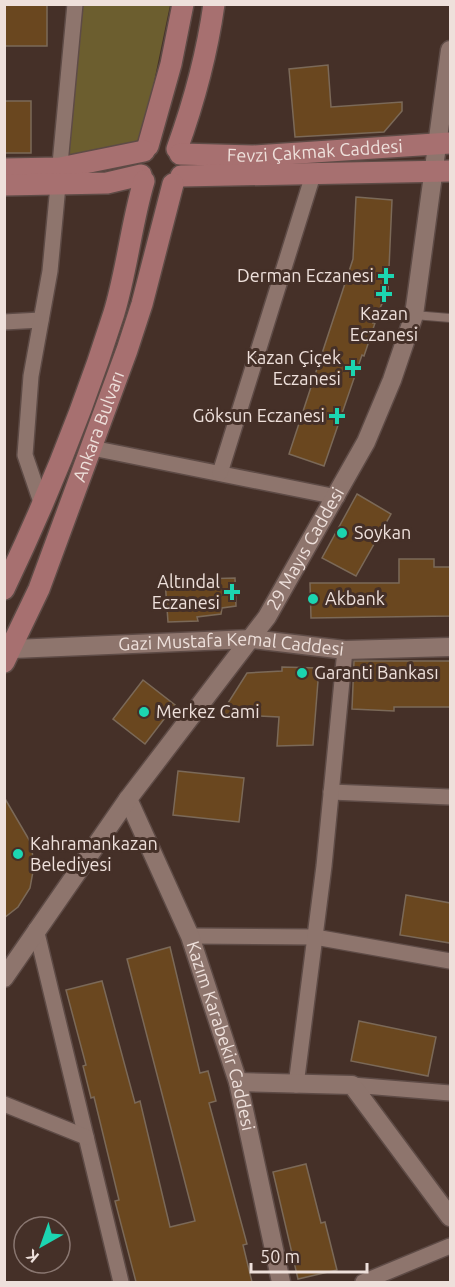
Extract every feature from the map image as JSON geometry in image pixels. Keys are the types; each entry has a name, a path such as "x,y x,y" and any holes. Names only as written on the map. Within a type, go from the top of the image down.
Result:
{"main road":[{"path":"4,186 59,176 146,149 166,144 178,152 183,165 177,180 155,187 143,178 138,163 146,149 171,64 183,4"},
{"path":"178,152 209,39 214,4"},
{"name":"Fevzi Çakmak Caddesi","path":"178,152 253,156 443,144"},
{"path":"4,169 107,183 143,178"},
{"name":"Fevzi Çakmak Caddesi","path":"177,180 442,172"},
{"name":"Ankara Bulvarı","path":"4,589 80,414 114,311 143,178"},
{"name":"Ankara Bulvarı","path":"7,652 39,589 92,448 142,304 177,180"}],"street":[{"path":"42,506 26,455 31,376 50,271 75,4"},
{"name":"29 Mayıs Caddesi","path":"4,978 128,799 252,639 282,593 366,442 392,380 414,315 442,172 450,50"},
{"path":"219,473 312,175"},
{"path":"4,322 41,321"},
{"path":"92,448 337,496"},
{"name":"Gazi Mustafa Kemal Caddesi","path":"7,652 252,639 345,650 450,647"},
{"path":"296,1084 315,937 345,650"},
{"path":"331,792 450,797"},
{"name":"Kazım Karabekir Caddesi","path":"128,799 190,936 238,1082 281,1282"},
{"path":"36,929 121,1282"},
{"path":"190,936 315,937 450,961"},
{"path":"238,1082 352,1085 450,1093"},
{"path":"352,1085 450,1218"},
{"path":"4,1104 86,1137"},
{"path":"363,1282 450,1246"}],"lane":[{"path":"414,315 450,318"}],"shaded area":[{"path":"82,5 170,5 141,144 67,160"}],"building":[{"path":"4,4 47,4 47,46 4,46"},
{"path":"328,65 331,107 402,102 402,111 384,132 295,137 289,69"},
{"path":"4,101 31,101 31,153 4,153"},
{"path":"356,197 392,200 388,291 373,323 375,323 364,356 362,355 324,466 289,454 353,259"},
{"path":"357,494 391,514 356,576 322,558"},
{"path":"399,559 434,559 434,567 450,567 450,616 311,618 310,583 399,583"},
{"path":"235,578 236,606 222,608 221,614 197,617 198,621 168,622 165,580"},
{"path":"354,661 450,661 450,707 394,707 394,711 352,709"},
{"path":"282,667 319,668 313,745 277,746 279,717 221,714 247,673 282,671"},
{"name":"Merkez Cami","path":"143,680 175,705 145,744 113,719"},
{"path":"178,771 244,778 239,822 173,815"},
{"name":"Kahramankazan Belediyesi","path":"4,797 31,843 34,866 30,888 18,907 4,918"},
{"path":"406,895 450,903 450,943 400,935"},
{"path":"170,947 200,1073 208,1071 216,1101 209,1103 247,1244 243,1245 252,1282 136,1282 115,1201 119,1200 94,1097 91,1098 83,1066 86,1065 66,990 102,981 135,1103 140,1101 170,1227 195,1221 127,959"},
{"path":"359,1021 436,1037 428,1076 351,1061"},
{"path":"306,1164 321,1223 325,1222 337,1270 298,1279 273,1172"}],"place":[{"name":"Derman Eczanesi","path":"386,276"},
{"name":"Kazan Eczanesi","path":"384,294"},
{"name":"Kazan Çiçek Eczanesi","path":"353,368"},
{"name":"Göksun Eczanesi","path":"337,416"},
{"name":"Soykan","path":"342,533"},
{"name":"Altındal Eczanesi","path":"232,592"},
{"name":"Akbank","path":"313,599"},
{"name":"Garanti Bankası","path":"302,673"},
{"name":"Merkez Cami","path":"144,712"},
{"name":"Kahramankazan Belediyesi","path":"18,854"}]}
